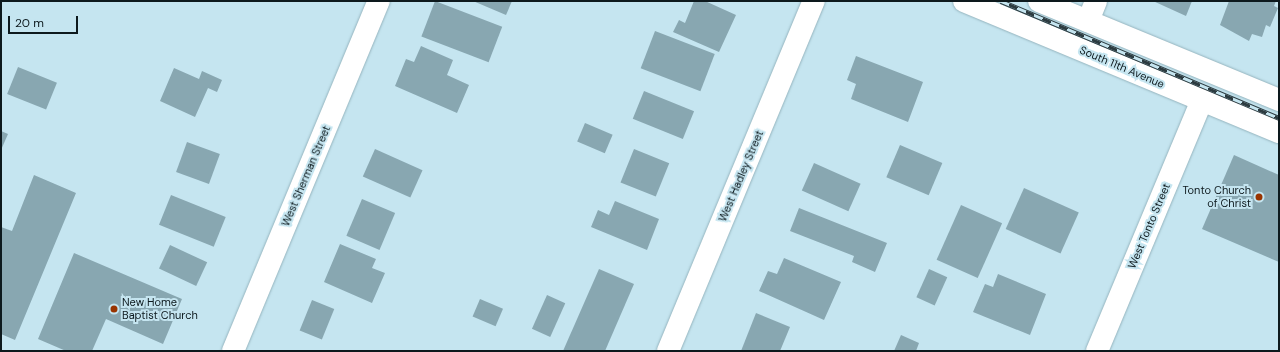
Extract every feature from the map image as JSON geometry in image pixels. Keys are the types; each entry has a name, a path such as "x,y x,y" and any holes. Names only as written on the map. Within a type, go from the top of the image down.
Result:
{"street":[{"name":"West Sherman Street","path":"233,351 379,1"},
{"name":"West Hadley Street","path":"668,351 814,1"},
{"name":"South 11th Avenue","path":"964,1 1279,132"},
{"path":"1039,1 1279,100"},
{"path":"1088,21 1096,1"},
{"name":"West Tonto Street","path":"1097,351 1202,100"}],"building":[{"path":"435,1 502,27 489,62 421,36"},
{"path":"473,1 512,1 506,15"},
{"path":"694,1 705,1 736,15 719,52 673,32 679,20 685,23"},
{"path":"1153,1 1192,1 1186,16"},
{"path":"1229,1 1276,1 1274,6 1278,8 1270,27 1266,25 1262,37 1252,34 1249,41 1220,25"},
{"path":"655,31 715,54 700,91 641,68"},
{"path":"421,46 453,60 447,75 469,85 457,113 395,86 406,59 414,62"},
{"path":"856,56 923,82 908,122 851,99 856,84 847,80"},
{"path":"18,67 57,83 46,110 7,94"},
{"path":"174,68 199,79 202,71 222,80 217,92 208,88 195,117 160,101"},
{"path":"644,91 694,111 683,139 633,119"},
{"path":"585,123 613,135 605,153 577,141"},
{"path":"1,131 8,134 1,150"},
{"path":"187,142 220,154 209,184 176,172"},
{"path":"900,145 942,163 929,195 886,177"},
{"path":"375,149 423,170 410,198 363,176"},
{"path":"634,149 669,163 656,197 621,182"},
{"path":"1234,155 1279,175 1279,262 1202,229"},
{"path":"814,163 861,184 848,211 802,190"},
{"path":"34,175 76,193 15,340 1,334 1,227 12,231"},
{"path":"1024,188 1079,212 1061,254 1006,229"},
{"path":"171,195 226,217 214,247 159,225"},
{"path":"362,199 395,213 380,250 346,236"},
{"path":"615,201 659,219 647,250 591,227 598,210 609,215"},
{"path":"961,205 1002,223 978,278 937,260"},
{"path":"799,208 887,243 875,272 852,262 854,256 790,231"},
{"path":"340,244 376,259 372,268 385,273 372,303 324,282"},
{"path":"170,245 207,262 196,286 159,269"},
{"name":"New Home Baptist Church","path":"74,253 182,299 163,344 106,319 92,351 66,351 38,339"},
{"path":"784,258 841,282 824,320 759,291 768,271 777,274"},
{"path":"599,269 634,284 605,351 563,351"},
{"path":"929,269 947,277 935,305 916,297"},
{"path":"998,274 1046,294 1030,335 973,312 985,284 993,287"},
{"path":"547,295 565,303 550,337 532,329"},
{"path":"480,299 503,309 496,326 473,316"},
{"path":"312,300 334,309 322,340 300,331"},
{"path":"756,313 790,327 780,351 741,351"},
{"path":"901,335 919,343 916,351 894,351"}],"railway":[{"path":"1001,1 1279,118"}],"place":[{"name":"Tonto Church of Christ","path":"1259,197"},
{"name":"New Home Baptist Church","path":"114,309"}]}
